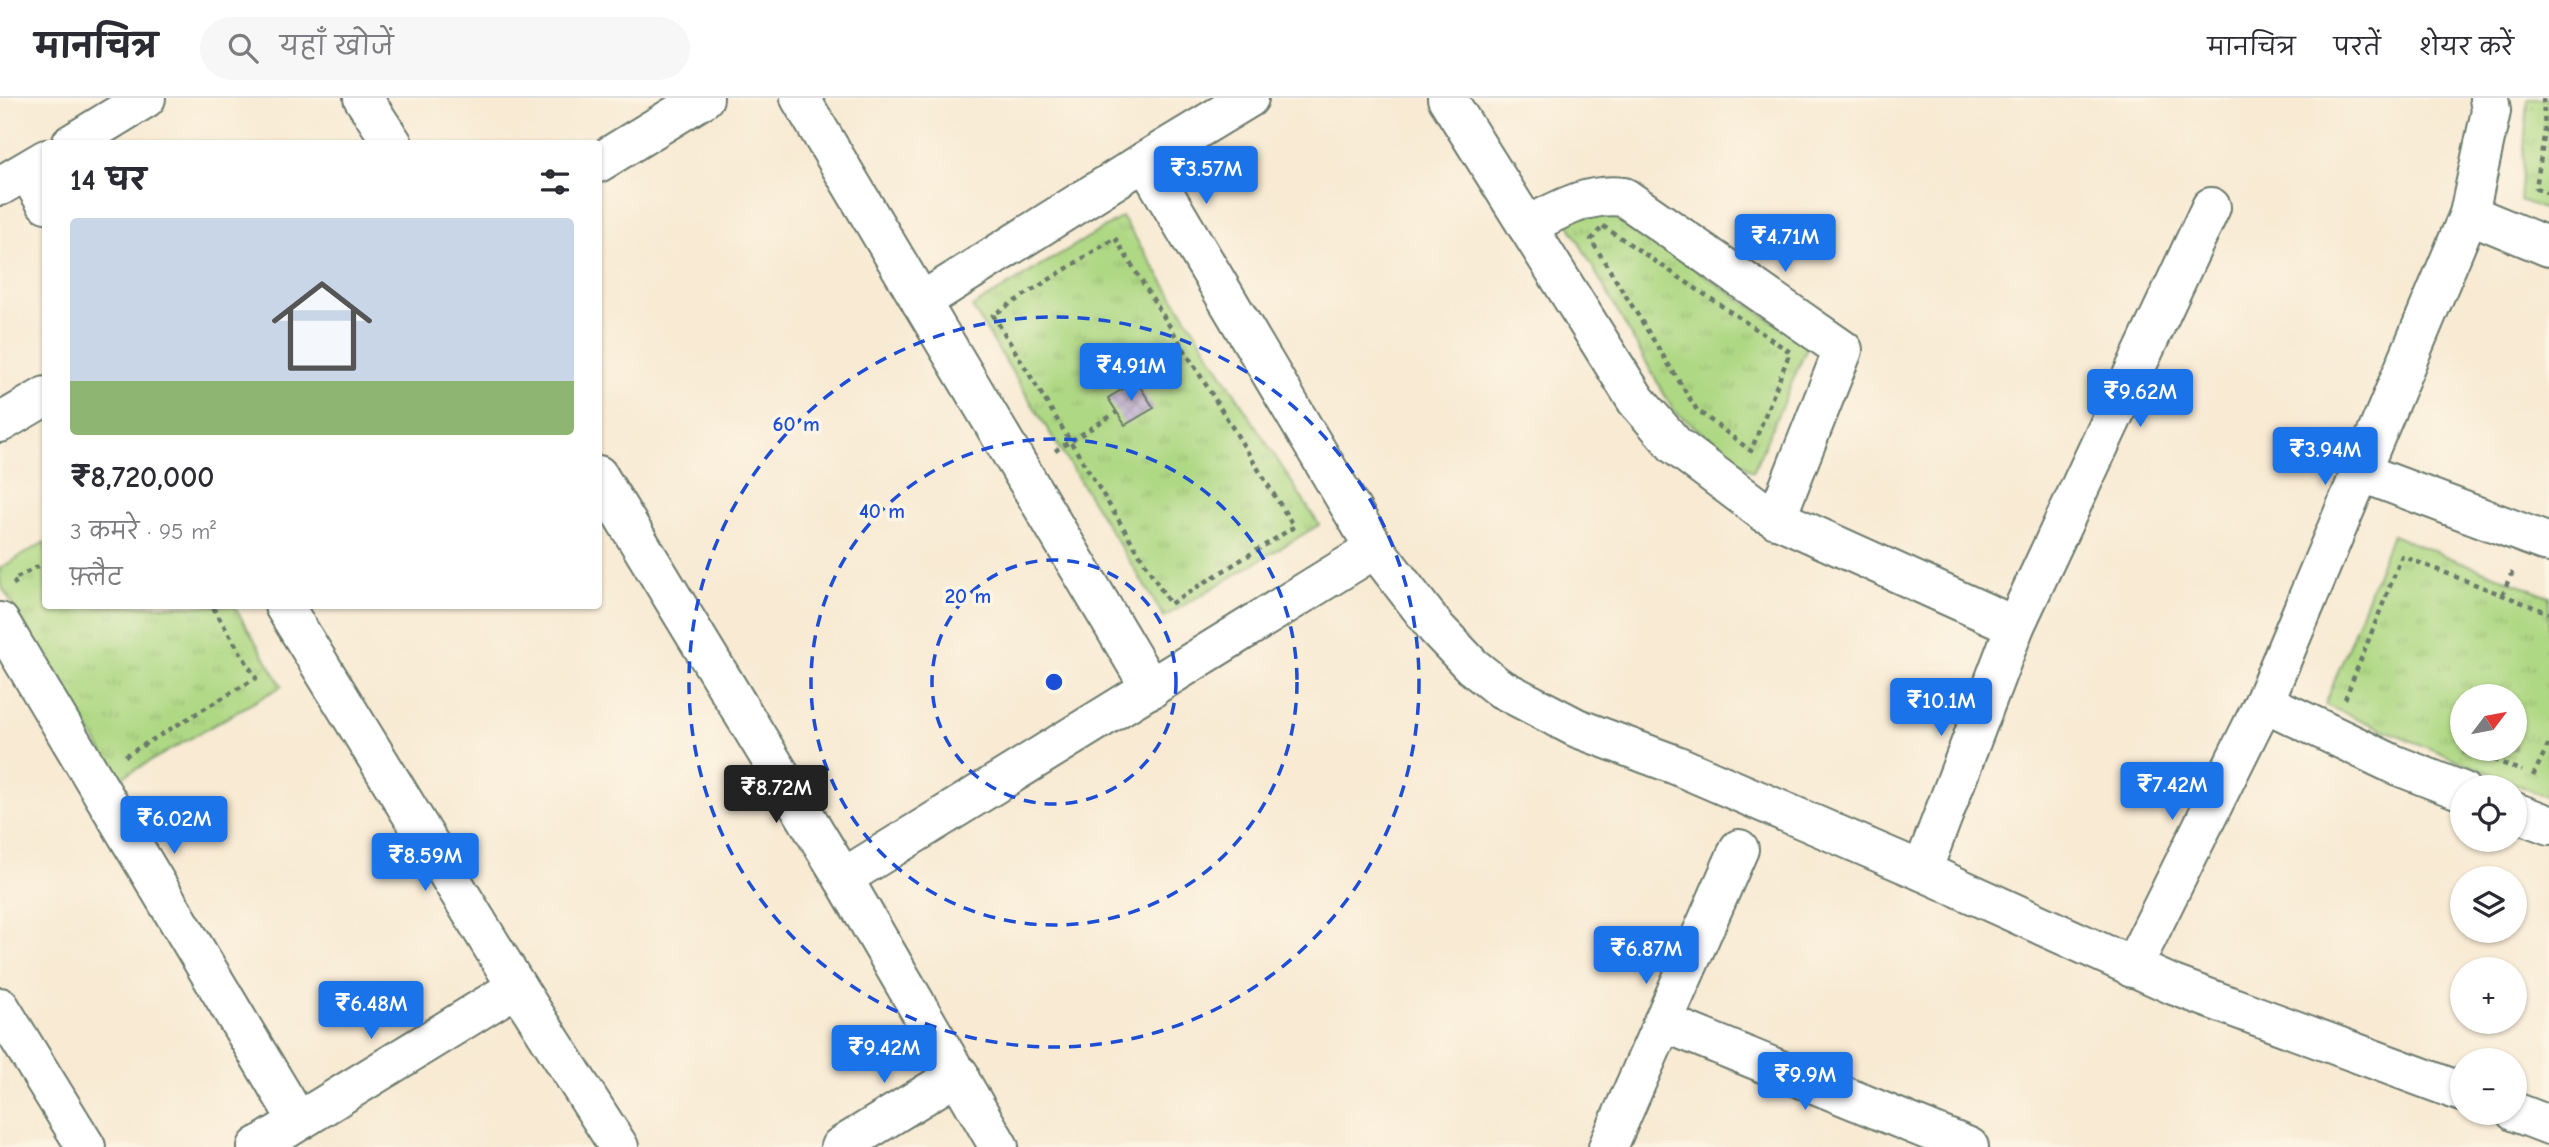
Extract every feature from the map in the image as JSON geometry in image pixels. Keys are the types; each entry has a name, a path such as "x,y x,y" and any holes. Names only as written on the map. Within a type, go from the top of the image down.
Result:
{"street":[{"path":"78,140 146,98"},
{"path":"363,98 390,140"},
{"path":"602,161 704,98"},
{"path":"800,98 1151,689"},
{"path":"921,302 1249,98"},
{"path":"1447,98 1636,400 1675,444 1723,483 1776,519 2015,626"},
{"path":"2133,968 2264,702 2363,473 2469,214 2491,111 2489,98"},
{"path":"1146,161 1375,549 1436,628 1472,666 1499,687 1577,728 1676,765 1922,870 2133,968 2450,1087"},
{"path":"1527,226 1590,197 1624,197 1843,350 1776,519"},
{"path":"1922,870 2015,626 2211,207"},
{"path":"2469,214 2549,247"},
{"path":"0,423 42,398"},
{"path":"2363,473 2549,543"},
{"path":"602,482 843,878 999,1147"},
{"path":"843,878 1375,549"},
{"path":"10,607 298,1121"},
{"path":"286,609 517,988 619,1147"},
{"path":"2264,702 2393,764 2450,786"},
{"path":"2527,817 2549,825"},
{"path":"1608,1147 1739,849"},
{"path":"257,1147 517,988"},
{"path":"1,1012 86,1147"},
{"path":"1663,1022 1918,1135 1969,1147"},
{"path":"840,1147 958,1074"}],"path":[{"path":"2543,98 2546,130 2536,188 2549,193"},
{"path":"1603,226 1790,352 1751,451 1697,410 1591,240 1603,226"},
{"path":"1115,238 1294,527 1170,604 1070,442 993,315 1115,238"},
{"path":"1022,472 1117,412"},
{"path":"2357,704 2345,699 2402,556 2549,613"},
{"path":"10,607 13,580 42,564"},
{"path":"116,745 123,757 256,678 214,609"},
{"path":"2497,761 2535,776 2549,743"}],"green space":[{"path":"2528,98 2549,98 2549,211 2520,200"},
{"path":"1608,210 1808,345 1753,472 1673,410 1567,221"},
{"path":"1122,217 1319,525 1164,617 972,307"},
{"path":"2392,535 2549,596 2549,798 2527,789 2527,775 2494,775 2460,761 2527,761 2527,684 2450,684 2450,757 2325,705"},
{"path":"42,544 42,609 236,609 282,686 119,779 0,584 0,568"}],"building":[{"path":"1136,381 1154,408 1125,425 1108,398"}]}
